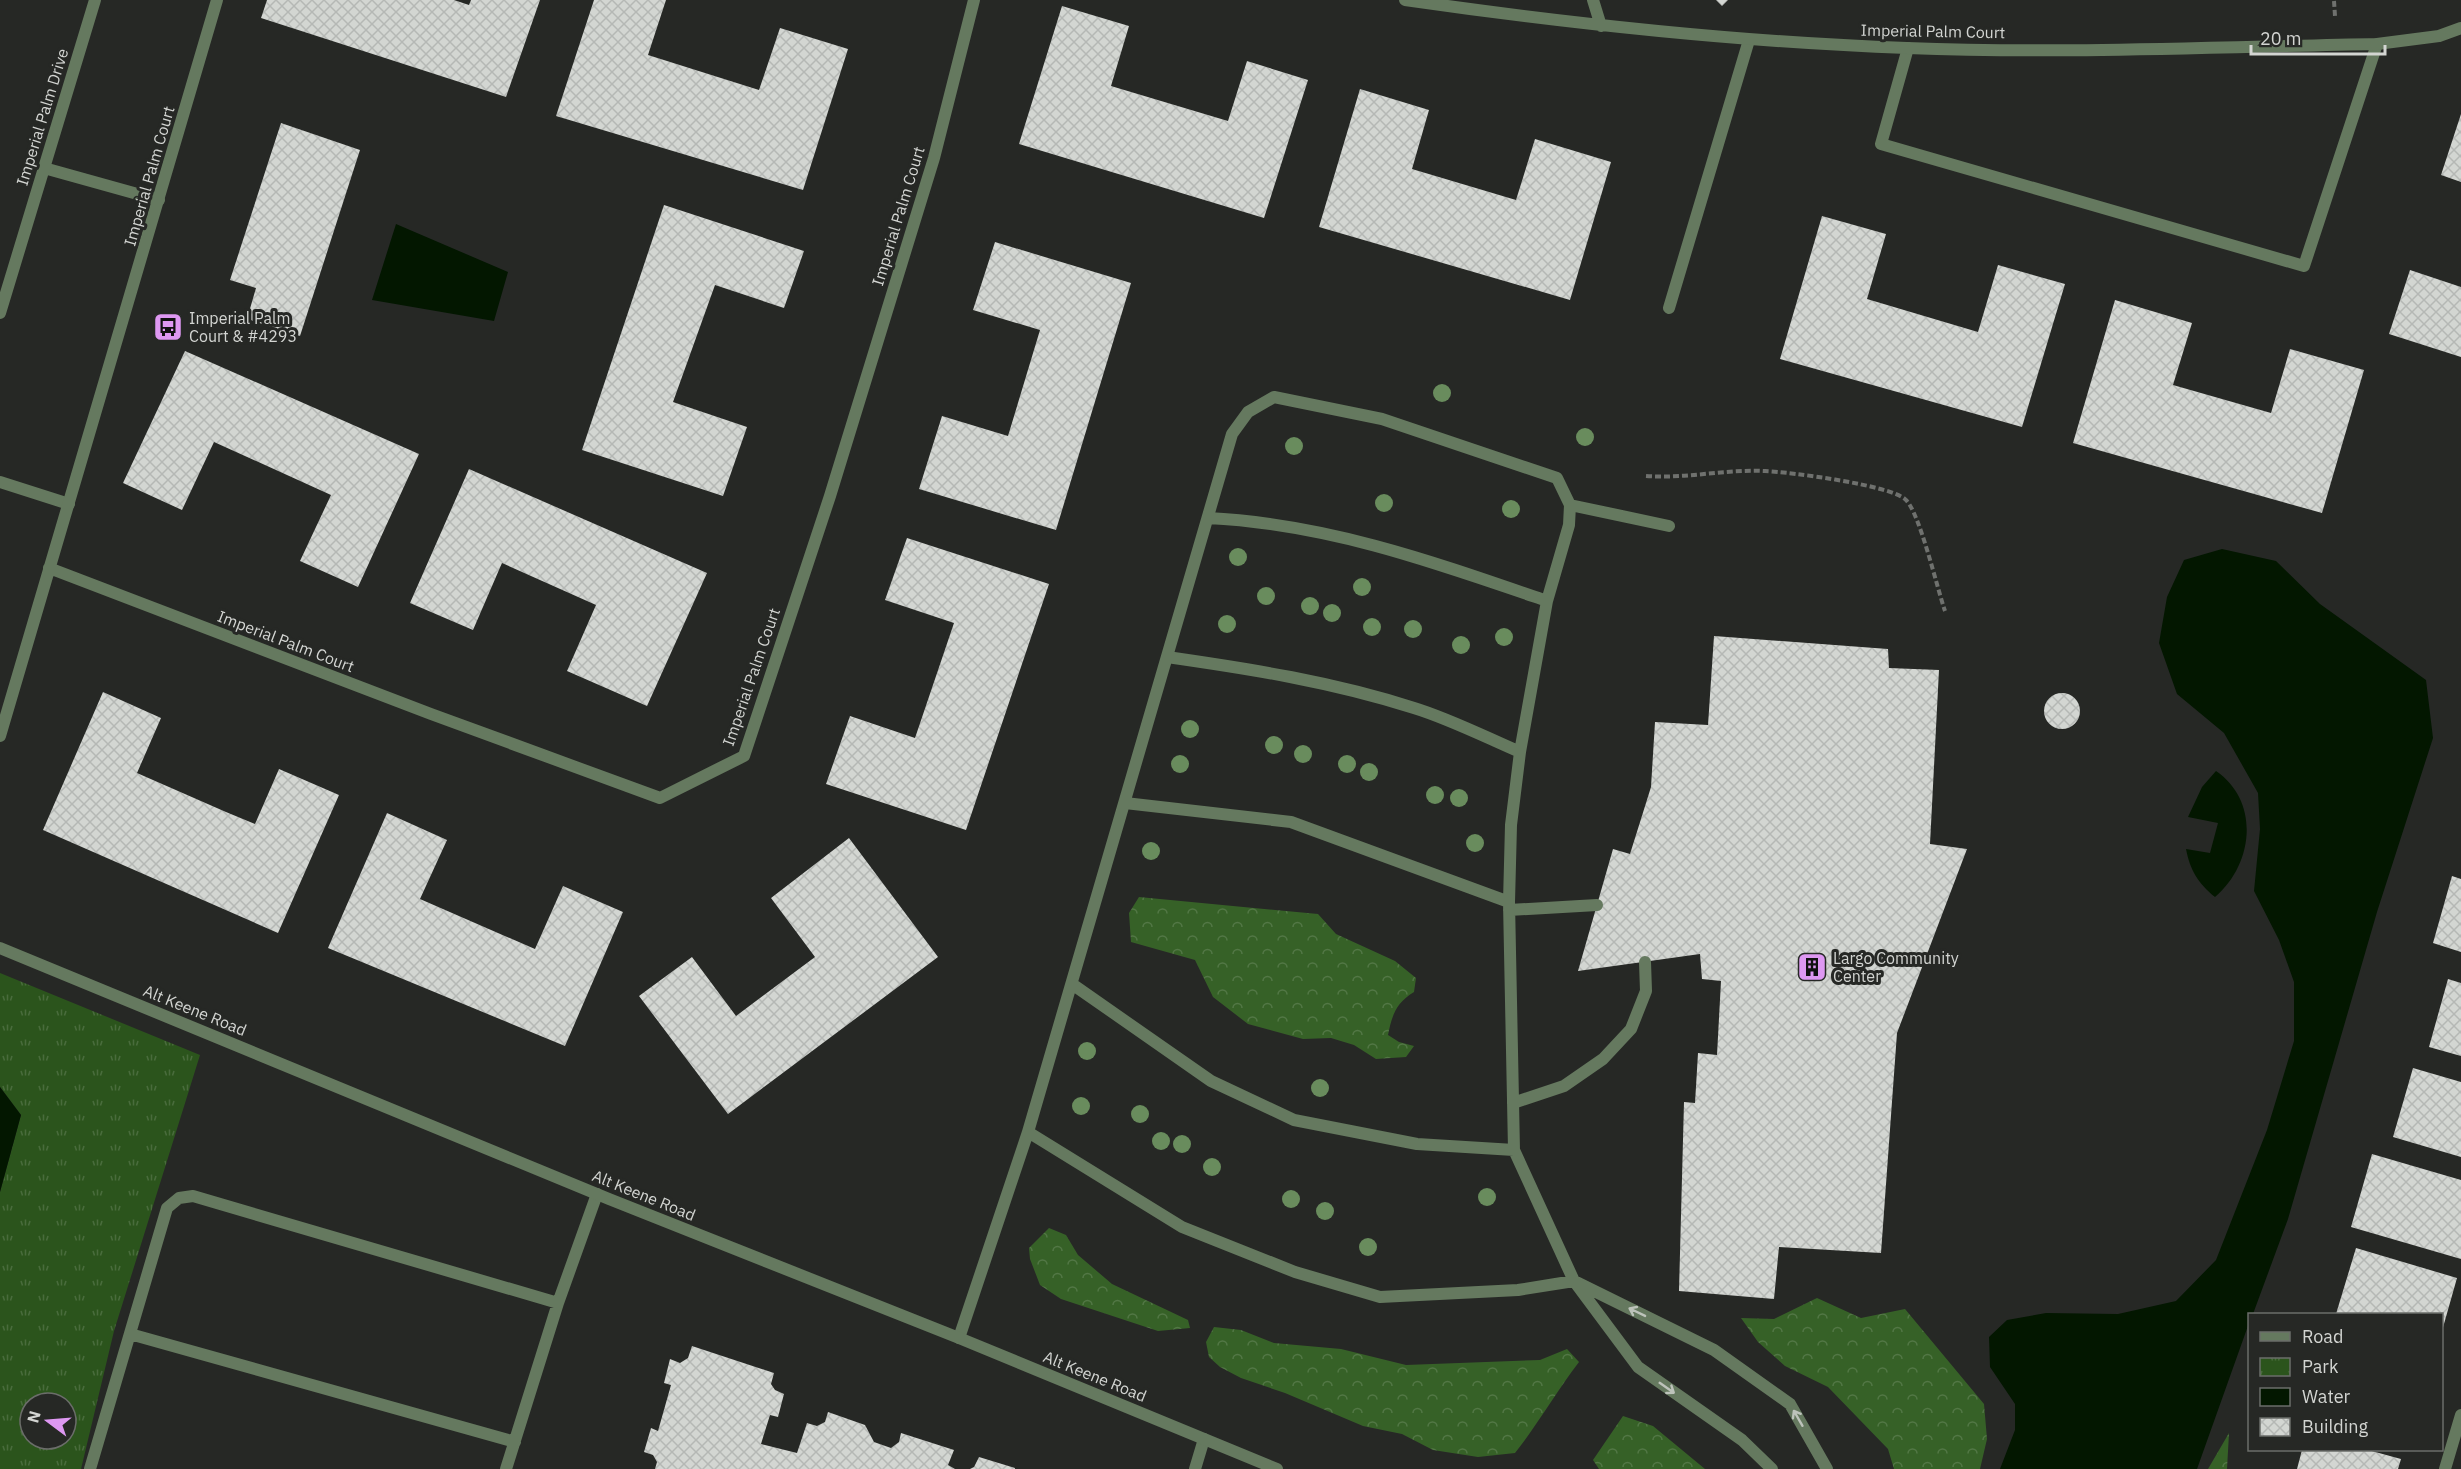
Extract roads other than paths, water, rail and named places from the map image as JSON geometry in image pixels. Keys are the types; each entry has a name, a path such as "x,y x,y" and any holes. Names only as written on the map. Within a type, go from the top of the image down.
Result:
{"street":[{"name":"Imperial Palm Drive","path":"0,313 95,0"},
{"name":"Imperial Palm Court","path":"0,736 217,0"},
{"name":"Imperial Palm Court","path":"50,568 431,714 660,798 744,756 830,496 934,158 974,0"},
{"name":"Imperial Palm Court","path":"1405,0 1601,26 1749,40 1908,48 2376,44 2439,36 2461,28"},
{"path":"1593,0 1601,26"},
{"path":"1669,308 1749,40"},
{"path":"1908,48 1881,144 2304,266 2376,44"},
{"path":"44,168 159,200"},
{"path":"959,1338 1028,1132 1232,434 1248,412 1274,397 1382,419 1557,478 1570,505 1569,525 1547,602 1520,752 1511,825 1509,906 1514,1150 1574,1281 1638,1368 1742,1440 1772,1469"},
{"path":"0,482 69,504"},
{"path":"1570,505 1669,526"},
{"path":"1208,518 1248,520 1353,538 1410,554 1547,602"},
{"path":"1167,657 1276,672 1338,687 1416,708 1520,752"},
{"path":"1125,803 1291,822 1509,906 1597,904"},
{"name":"Alt Keene Road","path":"0,948 597,1194 959,1338 1277,1469"},
{"path":"1513,1103 1564,1086 1603,1059 1631,1029 1646,991 1645,962"},
{"path":"1072,984 1212,1081 1294,1120 1417,1144 1514,1150"},
{"path":"1028,1132 1182,1227 1296,1272 1380,1297 1518,1290 1574,1281 1714,1350 1790,1404 1827,1469"},
{"path":"506,1469 558,1303 597,1194"},
{"path":"90,1469 166,1208 179,1198 193,1196 558,1303"},
{"path":"130,1334 515,1442"},
{"path":"2445,1469 2461,1415"},
{"path":"1195,1469 1204,1439"}],"water":[{"path":"396,224 508,272 494,321 372,300"},
{"path":"2222,549 2276,561 2320,604 2426,680 2433,738 2377,912 2288,1219 2253,1313 2248,1313 2248,1326 2197,1469 2000,1469 2015,1430 2015,1404 1990,1367 1989,1337 2007,1320 2046,1313 2118,1314 2176,1301 2216,1260 2267,1130 2294,1041 2294,982 2279,940 2254,891 2260,829 2258,793 2224,733 2177,694 2159,643 2167,597 2184,560"},
{"path":"2216,771 2230,784 2240,799 2247,834 2238,868 2228,884 2215,897 2196,876 2186,849 2210,853 2218,823 2188,817 2202,787"},
{"path":"0,1087 21,1115 0,1192"}],"place":[{"name":"Imperial Palm Court & #4293","path":"168,327"},
{"name":"Largo Community Center","path":"1812,967"}]}
